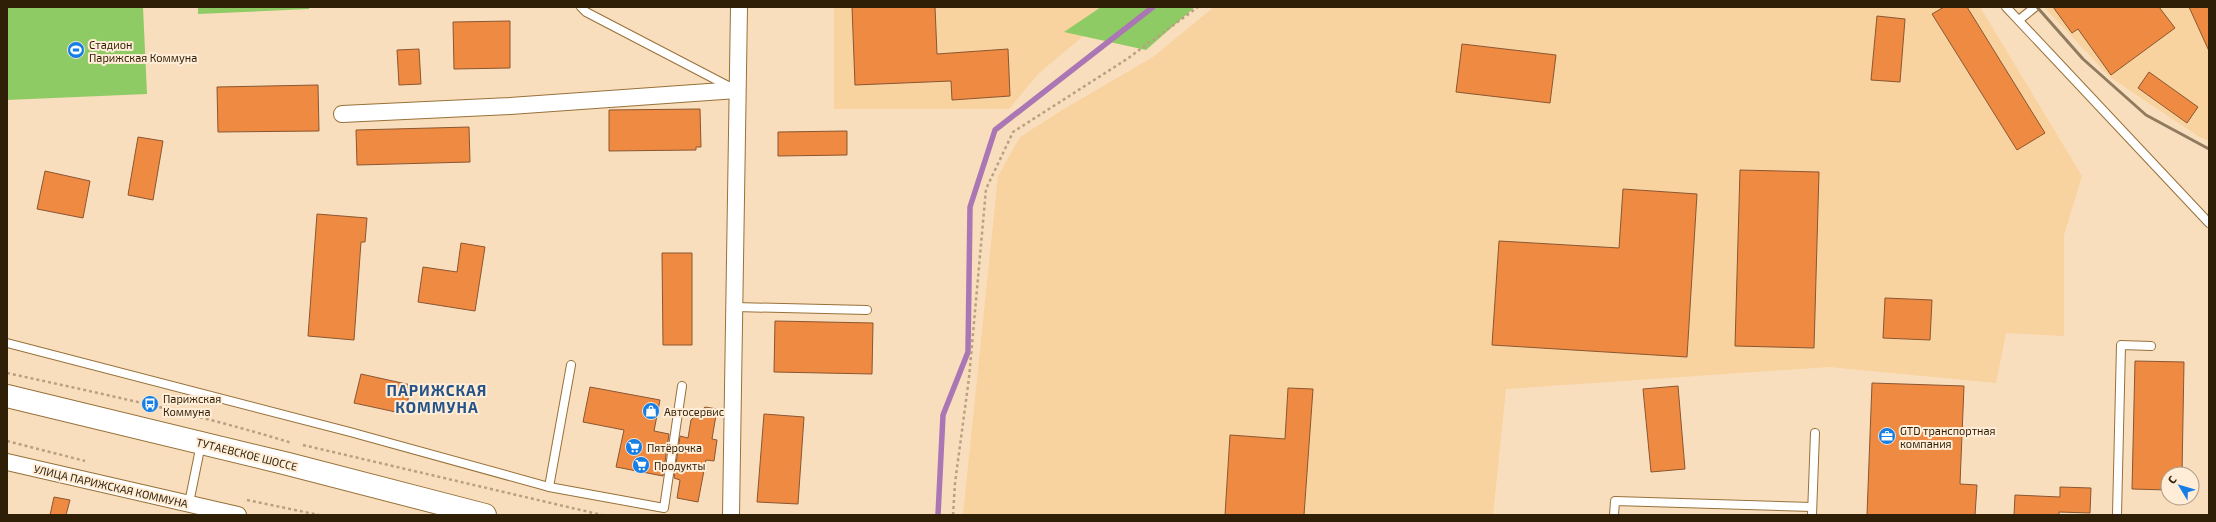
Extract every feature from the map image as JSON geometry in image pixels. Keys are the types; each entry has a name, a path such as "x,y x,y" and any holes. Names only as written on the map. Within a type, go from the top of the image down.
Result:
{"main road":[{"name":"ТУТАЕВСКОЕ ШОССЕ","path":"7,396 201,443 485,515"}],"street":[{"path":"731,515 739,7"},
{"path":"342,114 510,106 737,90"},
{"name":"УЛИЦА ПАРИЖСКАЯ КОММУНА","path":"7,462 238,515"}],"lane":[{"path":"581,7 586,12 737,90"},
{"path":"2006,7 2209,223"},
{"path":"2019,20 2035,7"},
{"path":"735,307 866,310"},
{"path":"7,343 350,432 549,487 664,508 682,386"},
{"path":"2118,515 2120,345 2150,346"},
{"path":"549,487 571,366"},
{"path":"1614,515 1615,501 1812,511 1815,433"},
{"path":"188,503 201,443"}],"path":[{"path":"953,515 955,483 969,378 986,189 1013,132 1127,59 1198,7"},
{"path":"7,373 158,406 235,425 294,444"},
{"path":"302,445 602,515"},
{"path":"281,507 319,515"}],"shaded area":[{"path":"834,7 1118,7 1039,73 1009,109 834,109"},
{"path":"1214,7 1980,7 2082,176 2064,235 2064,336 2006,333 1996,383 1829,367 1506,389 1493,515 963,515 998,176 1020,137 1064,109 1153,57"},
{"path":"2044,7 2209,7 2209,141 2198,136 2110,77"}],"green space":[{"name":"Стадион Парижская Коммуна","path":"7,7 143,7 147,94 7,100"},
{"path":"198,7 309,7 309,9 198,14"},
{"path":"1101,7 1195,7 1146,50 1064,32"}],"building":[{"path":"852,7 935,7 937,54 1008,49 1010,96 952,100 951,81 855,85"},
{"path":"1944,7 1967,7 2045,133 2017,150 1932,14"},
{"path":"2053,7 2159,7 2175,28 2111,75 2078,29 2072,33"},
{"path":"2189,7 2209,7 2209,51"},
{"path":"1877,16 1905,19 1900,82 1871,80"},
{"path":"510,21 510,68 454,69 453,22"},
{"path":"1462,44 1556,55 1550,103 1456,92"},
{"path":"419,49 421,84 399,85 397,50"},
{"path":"2149,72 2198,107 2187,123 2138,88"},
{"path":"318,85 319,131 218,132 217,87"},
{"path":"700,109 701,147 696,147 696,150 609,151 609,110"},
{"path":"469,127 470,162 357,165 356,130"},
{"path":"847,131 847,155 778,156 778,132"},
{"path":"138,137 163,141 153,200 128,195"},
{"path":"1740,170 1819,172 1814,348 1735,346"},
{"path":"45,171 90,181 83,218 37,209"},
{"path":"1623,189 1697,194 1687,357 1492,345 1499,241 1619,248"},
{"path":"317,214 367,218 365,242 361,242 354,340 308,336"},
{"path":"461,243 485,247 475,311 418,302 423,267 457,272"},
{"path":"662,253 692,253 692,345 663,345"},
{"path":"1885,298 1932,300 1930,340 1883,338"},
{"path":"775,321 873,323 872,374 774,372"},
{"path":"2135,361 2184,362 2182,466 2160,466 2160,490 2132,489"},
{"path":"361,374 411,385 405,414 354,403"},
{"path":"1872,383 1964,386 1960,484 1977,485 1975,515 1867,515"},
{"path":"1678,386 1685,469 1651,472 1643,389"},
{"path":"590,387 660,400 654,431 669,434 663,476 616,467 624,430 583,422"},
{"path":"1288,388 1313,389 1304,515 1225,515 1230,435 1285,439"},
{"path":"705,407 717,409 712,439 717,440 714,461 706,460 698,502 677,498 680,480 674,478 680,436 688,438 691,420"},
{"path":"764,414 804,417 798,504 757,502"},
{"path":"2060,487 2091,488 2090,513 2059,512 2059,515 2014,515 2015,495 2060,497"},
{"path":"54,497 70,500 66,515 50,515"}],"waterway":[{"path":"938,515 943,415 968,352 970,207 995,130 1153,7"}],"railway":[{"path":"2037,7 2083,59 2146,115 2209,149"}],"place":[{"name":"Стадион Парижская Коммуна","path":"76,50"},
{"name":"Парижская Коммуна","path":"150,404"},
{"name":"Автосервис","path":"651,411"},
{"name":"GTD транспортная компания","path":"1887,436"},
{"name":"Пятёрочка","path":"634,447"},
{"name":"Продукты","path":"641,465"}],"district":[{"name":"ПАРИЖСКАЯ КОММУНА","path":"437,398"}]}
